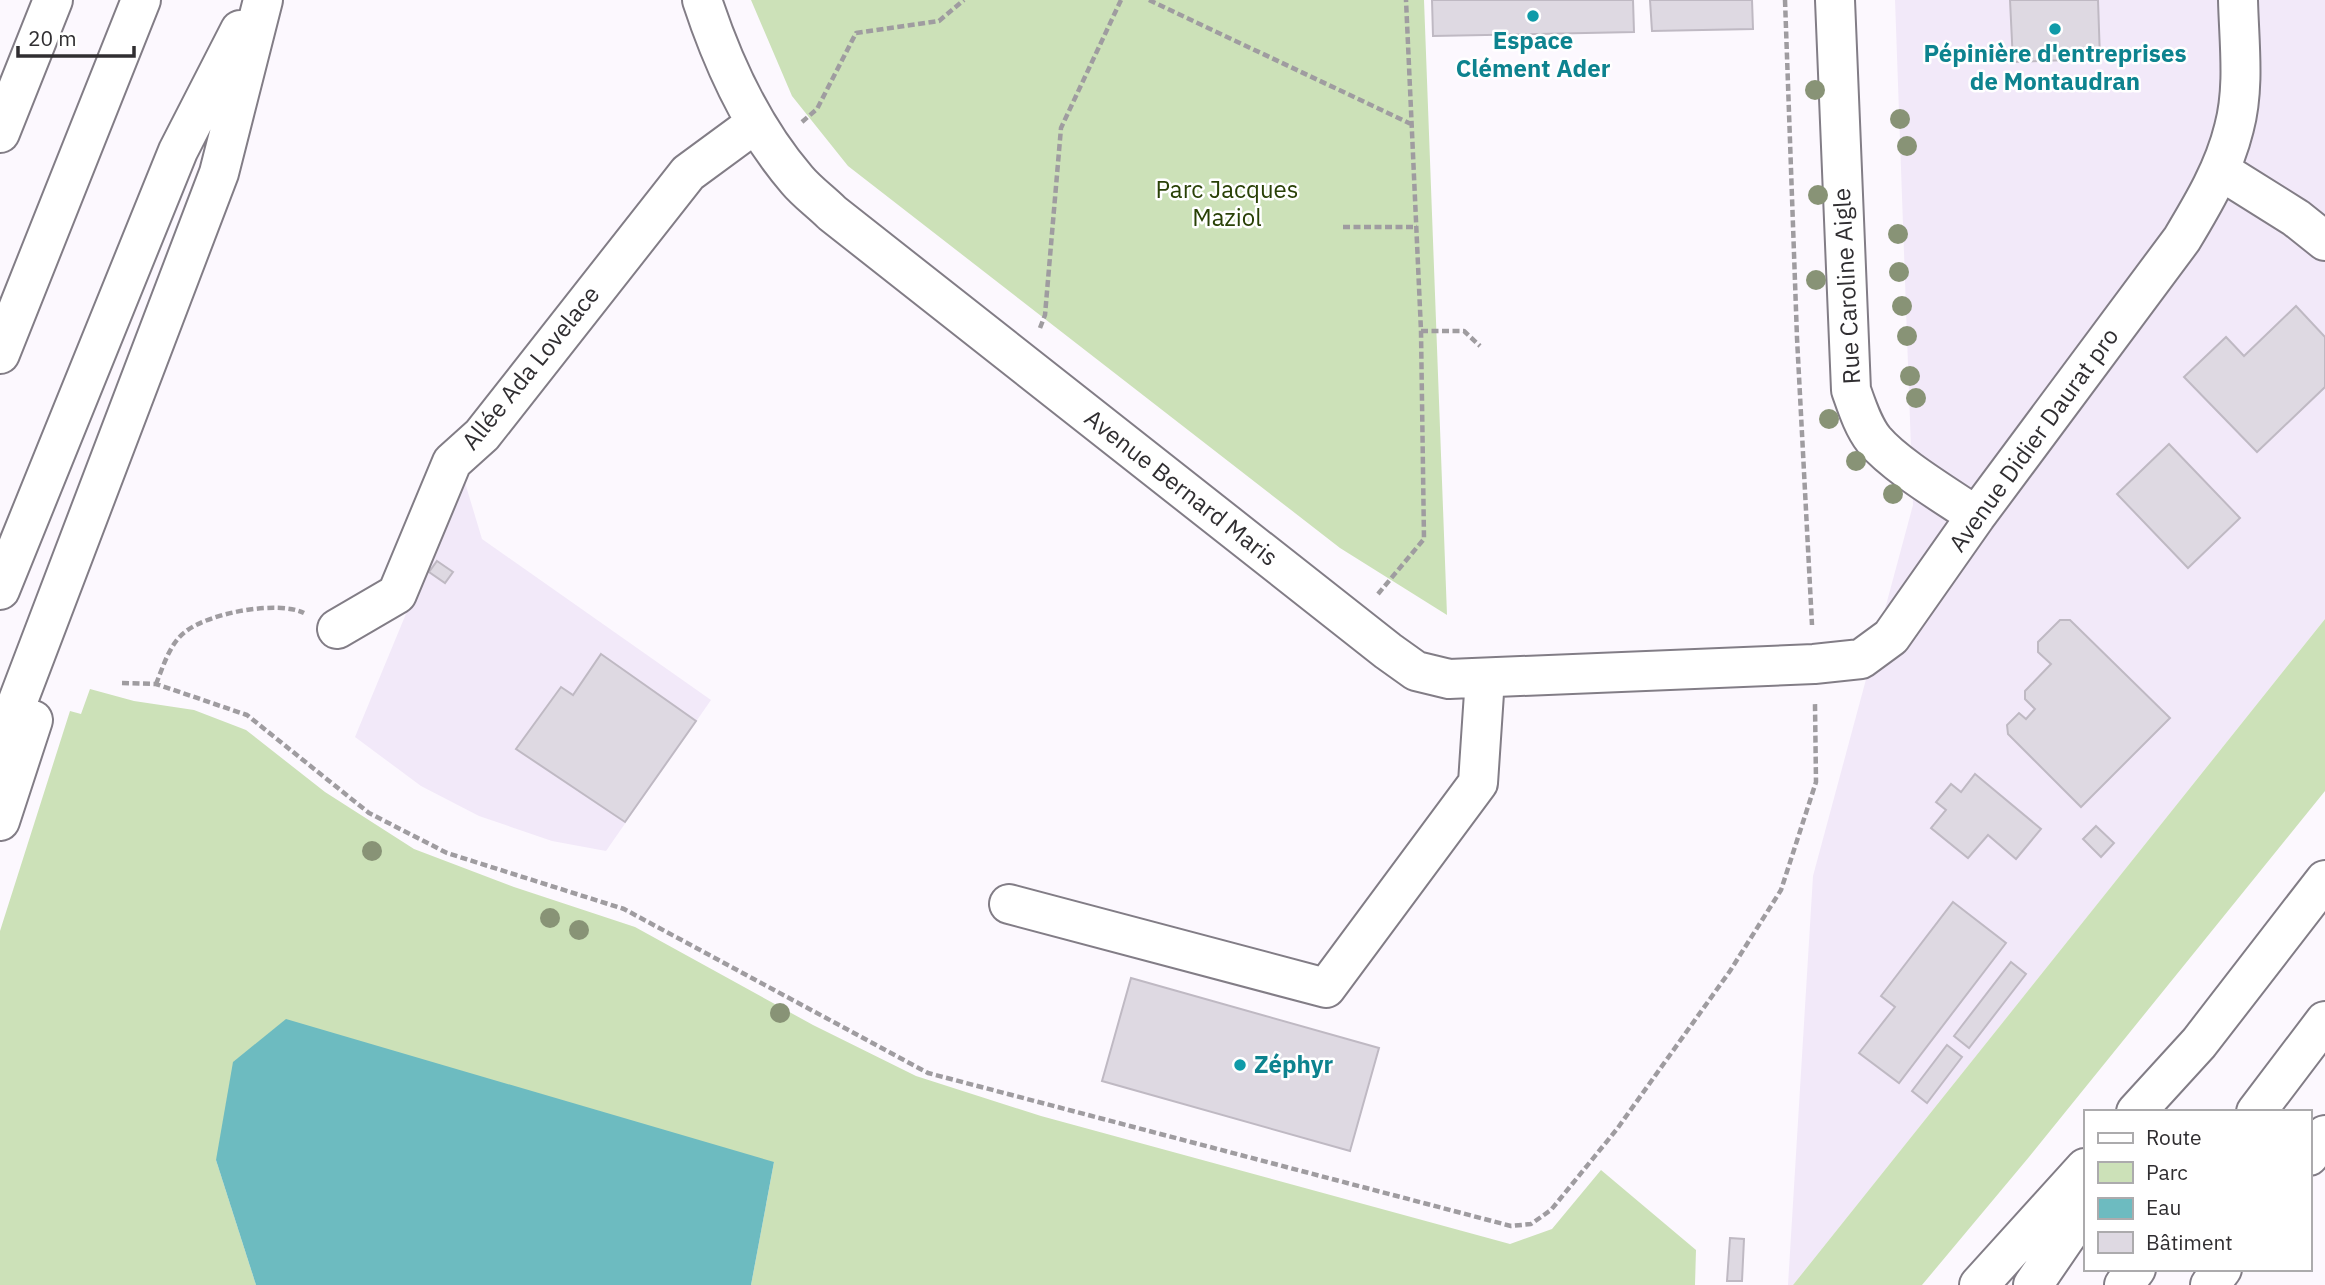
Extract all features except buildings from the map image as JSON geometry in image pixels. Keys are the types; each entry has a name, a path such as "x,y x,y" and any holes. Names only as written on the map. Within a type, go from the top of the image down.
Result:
{"main road":[{"path":"0,134 52,0"},
{"path":"0,354 141,0"},
{"path":"0,590 178,151 255,0"},
{"path":"0,748 219,173 263,0"},
{"name":"Avenue Bernard Maris","path":"702,0 732,79 764,135 798,181 832,213 1416,671 1449,679 1814,664"},
{"name":"Rue Caroline Aigle","path":"1835,0 1851,390 1860,415 1875,440 1905,467 1976,516"},
{"name":"Avenue Didier Daurat pro","path":"1814,664 1861,659 1891,637 1976,516 2182,239 2221,171 2235,127 2240,87 2238,0"},
{"name":"Allée Ada Lovelace","path":"337,629 397,594 452,462 482,435 688,173 764,135"},
{"path":"2221,171 2316,219"},
{"path":"0,821 46,681 69,568"},
{"path":"1009,904 1326,988 1478,783 1485,678"},
{"path":"2153,1110 2199,1043 2325,880"},
{"path":"2258,1110 2325,1021"},
{"path":"2138,1110 2199,1043"},
{"path":"2311,1153 2325,1135"},
{"path":"1979,1285 2084,1169"},
{"path":"2033,1285 2084,1210"},
{"path":"2123,1285 2134,1271"}],"path":[{"path":"764,135 817,110 856,33 939,21 964,0"},
{"path":"1026,365 1045,315 1060,128 1121,0"},
{"path":"1149,0 1411,124"},
{"path":"1353,624 1424,539 1421,331 1406,0"},
{"path":"122,683 156,684 247,715 369,813 447,853 624,909 928,1073 1511,1226 1531,1224 1551,1210 1617,1129 1730,971 1781,890 1816,782 1814,664 1797,338 1786,0"},
{"path":"1343,227 1417,227"},
{"path":"1421,331 1464,331 1480,346"},
{"path":"156,684 167,656 184,632 218,616 278,607 297,610 337,629"}],"shaded area":[{"path":"1895,0 2325,0 2325,619 1793,1285 1788,1285 1813,876 1913,505"},
{"path":"463,476 482,539 711,700 606,851 552,841 479,816 421,786 355,737"}],"green space":[{"name":"Parc Jacques Maziol","path":"751,0 1424,0 1447,615 1340,548 848,166 792,96"},
{"path":"2325,619 2325,791 1922,1285 1793,1285"},
{"path":"90,689 134,701 194,710 246,730 325,792 414,849 514,887 635,927 813,1025 916,1076 1041,1116 1510,1244 1552,1229 1601,1170 1696,1250 1695,1285 751,1285 774,1162 216,1160 256,1285 0,1285 0,931 70,711 81,714"}],"water":[{"path":"286,1019 774,1162 751,1285 256,1285 216,1160 233,1062"}],"place":[{"name":"Espace Clément Ader","path":"1533,16"},
{"name":"Pépinière d'entreprises de Montaudran","path":"2055,29"},
{"name":"Zéphyr","path":"1240,1065"}]}
